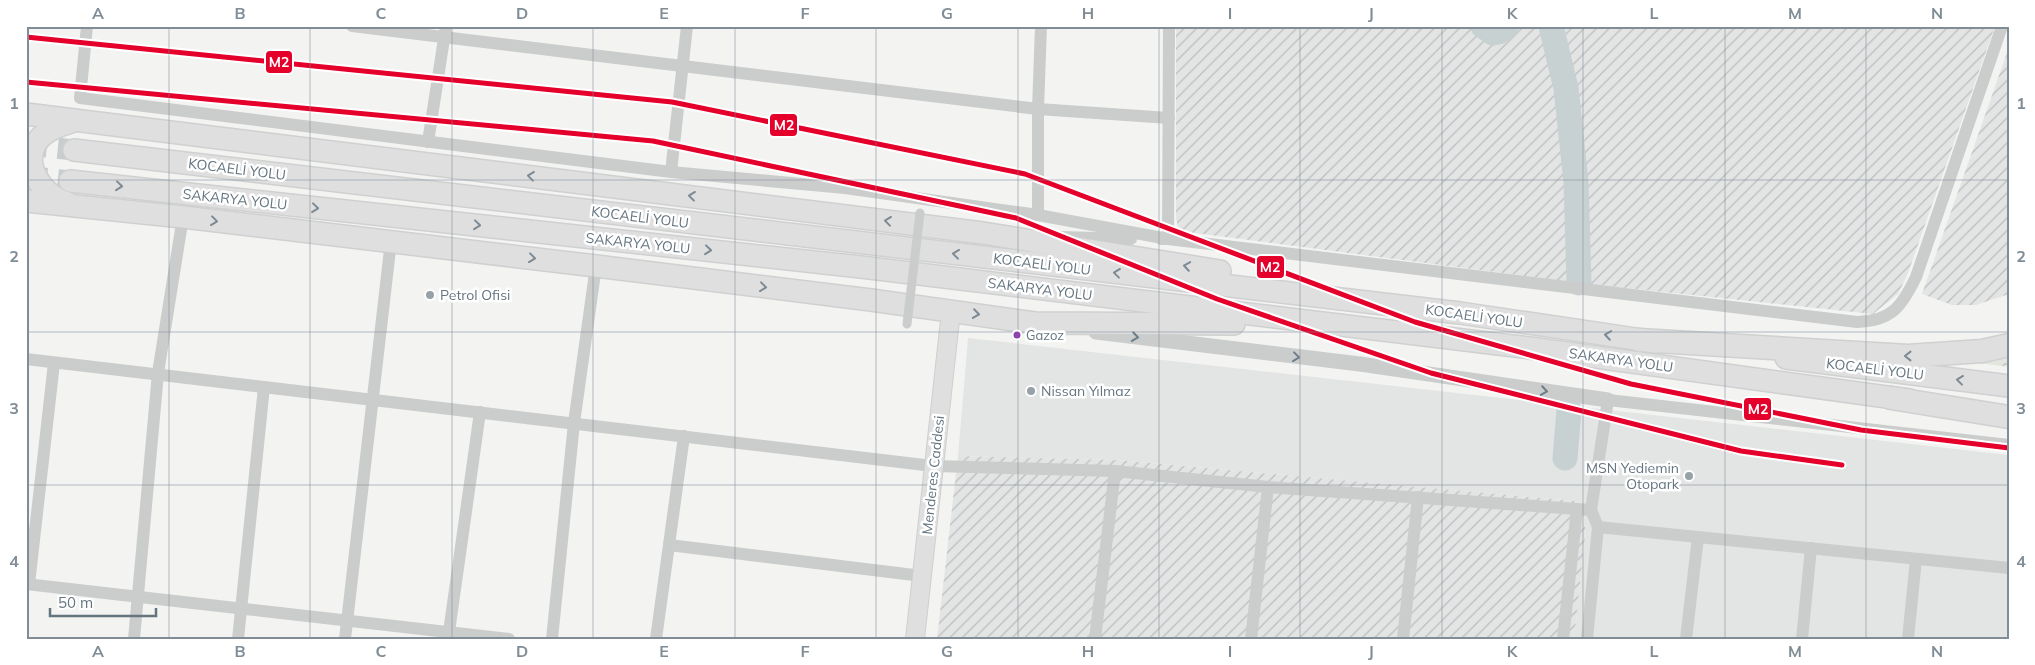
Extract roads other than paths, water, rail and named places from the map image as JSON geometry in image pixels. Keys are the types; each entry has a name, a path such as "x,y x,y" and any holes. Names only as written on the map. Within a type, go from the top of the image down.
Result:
{"highway":[{"path":"26,114 1003,236 1460,313"},
{"path":"76,120 55,127 38,140 32,160 38,181 53,197 60,201 86,208"},
{"name":"KOCAELİ YOLU","path":"74,150 1460,313 1639,340 2009,386"},
{"name":"SAKARYA YOLU","path":"70,181 861,267 1540,349 1891,398 2009,411"},
{"path":"26,201 183,217 596,266 1035,323 1331,324"},
{"path":"1639,340 1908,356 1982,351 2009,345"},
{"path":"1891,398 2009,417"}],"main road":[{"name":"Menderes Caddesi","path":"914,639 951,311"}],"street":[{"path":"87,26 80,98 671,172 844,188 1038,215 1168,239 1847,321 1872,322 1893,313 1901,305 1916,277 2002,26"},
{"path":"352,26 446,32 682,66 1038,109 1169,118"},
{"path":"671,172 687,26"},
{"path":"1038,215 1038,109 1041,26"},
{"path":"1168,239 1169,26"},
{"path":"428,142 446,32"},
{"path":"907,324 920,213"},
{"path":"134,639 158,373 183,217"},
{"path":"1003,236 1168,239"},
{"path":"345,639 391,242"},
{"path":"552,639 574,423 596,266"},
{"path":"1035,323 1360,364 1608,400 2009,445"},
{"path":"26,359 158,373 933,466 1115,471 1268,487 1591,510"},
{"path":"54,363 28,584 347,620 449,635 509,639"},
{"path":"238,639 264,387"},
{"path":"1587,639 1598,527 1591,510 1608,400"},
{"path":"449,635 480,412"},
{"path":"656,639 684,436"},
{"path":"1095,639 1115,471"},
{"path":"1252,639 1268,487"},
{"path":"1403,639 1418,498"},
{"path":"1563,639 1577,509"},
{"path":"1598,527 2009,568"},
{"path":"1686,639 1698,537"},
{"path":"669,545 922,576"},
{"path":"1802,639 1811,548"},
{"path":"1908,639 1916,559"}],"waterway":[{"path":"1483,26 1493,33 1499,32 1506,26"},
{"path":"1551,26 1566,88 1576,182 1579,283"},
{"path":"1565,458 1569,410"}],"tunnel":[{"path":"26,145 74,150"},
{"path":"26,176 70,181"}],"place":[{"name":"Petrol Ofisi","path":"430,295"},
{"name":"Gazoz","path":"1017,335"},
{"name":"Nissan Yılmaz","path":"1031,391"},
{"name":"MSN Yediemin Otopark","path":"1689,476"}]}
